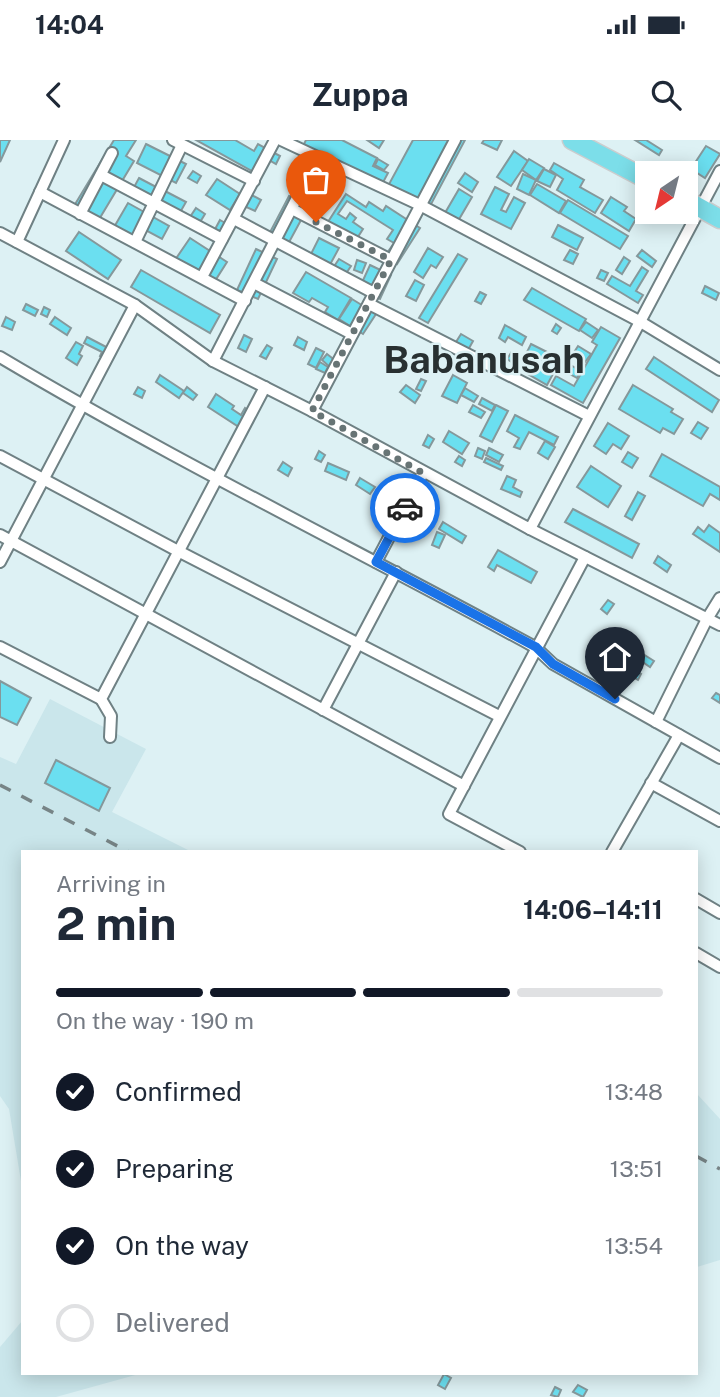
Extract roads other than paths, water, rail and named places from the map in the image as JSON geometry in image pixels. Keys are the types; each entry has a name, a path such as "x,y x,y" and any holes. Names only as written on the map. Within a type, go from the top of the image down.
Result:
{"main road":[{"path":"572,140 635,173"},
{"path":"698,207 720,219"}],"street":[{"path":"17,242 64,140"},
{"path":"202,277 275,140"},
{"path":"281,140 420,205 639,321 720,370"},
{"path":"312,411 455,140"},
{"path":"135,242 178,143 254,181"},
{"path":"80,214 112,153"},
{"path":"213,360 317,159"},
{"path":"698,197 720,171"},
{"path":"101,175 222,239"},
{"path":"40,192 246,300"},
{"path":"292,209 391,260"},
{"path":"234,219 374,293"},
{"path":"530,529 639,321 683,224"},
{"path":"0,234 135,305 213,360 530,529 720,625"},
{"path":"254,283 352,334"},
{"path":"369,303 589,416"},
{"path":"0,562 135,305"},
{"path":"0,357 82,406 217,480 536,647 553,664 720,758"},
{"path":"101,699 265,387"},
{"path":"0,456 499,716"},
{"path":"376,562 423,473"},
{"path":"0,535 464,786"},
{"path":"516,850 449,814 585,557"},
{"path":"323,710 396,572"},
{"path":"656,722 720,598"},
{"path":"0,648 101,699 111,716 110,737"},
{"path":"614,850 679,735"},
{"path":"651,783 720,821"},
{"path":"698,901 720,913"},
{"path":"698,954 720,967"}],"railway":[{"path":"0,785 125,850"},
{"path":"698,1157 720,1169"}],"district":[{"name":"Babanusah","path":"484,359"}]}
